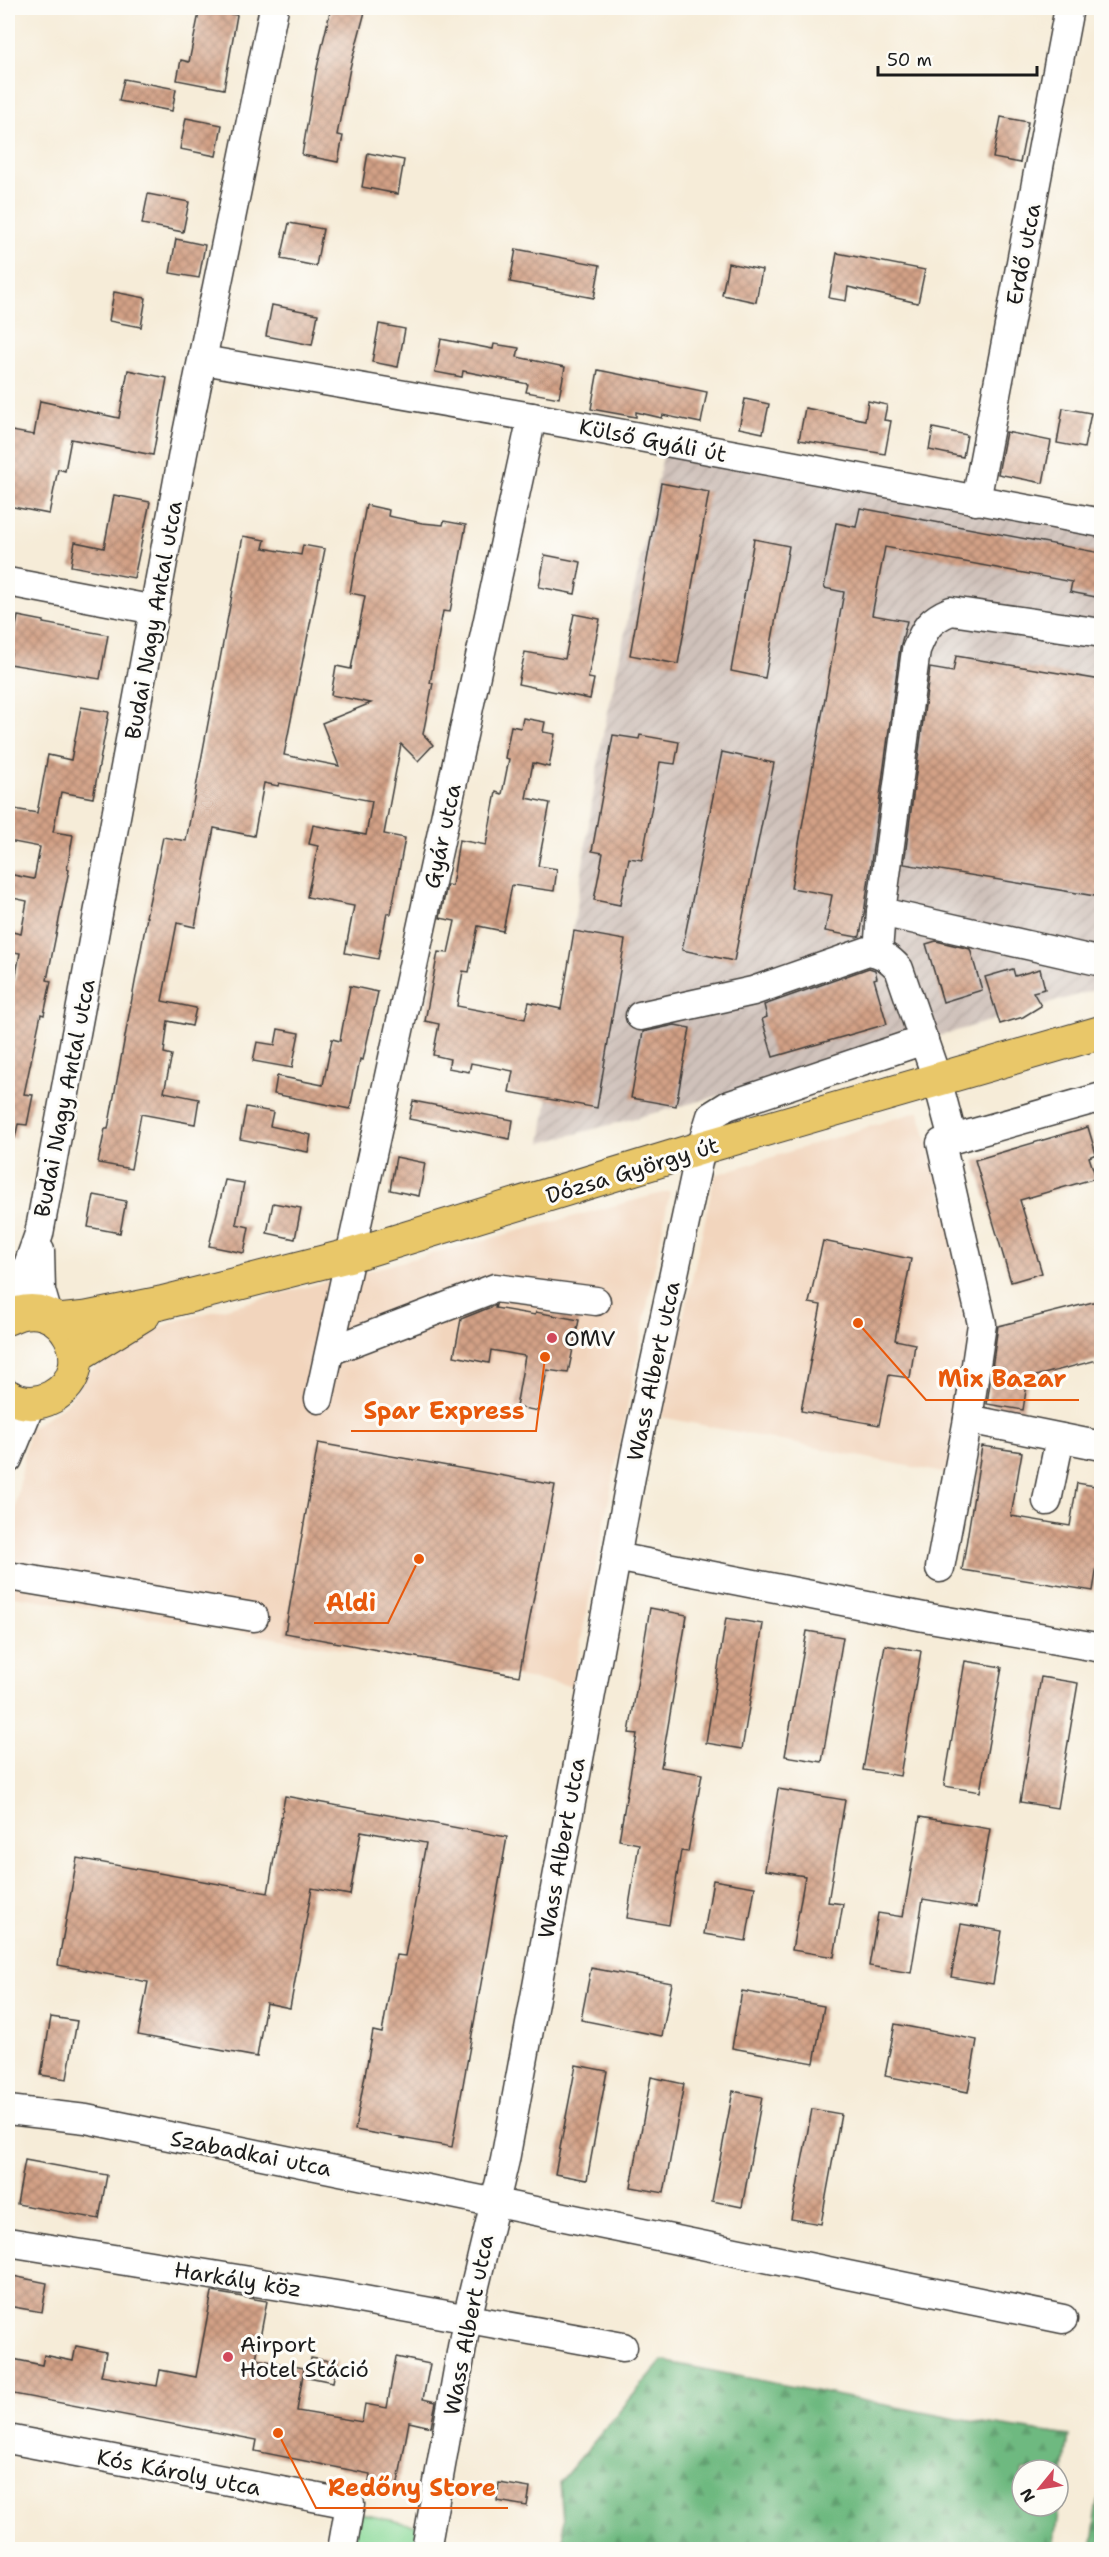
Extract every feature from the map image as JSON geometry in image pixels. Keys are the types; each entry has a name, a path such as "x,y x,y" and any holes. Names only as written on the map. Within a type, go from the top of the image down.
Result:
{"main road":[{"name":"Dózsa György út","path":"9,1317 35,1311 53,1318 87,1318 161,1303 351,1255 701,1148 1101,1032"},
{"name":"Dózsa György út","path":"76,1356 161,1303"},
{"path":"19,1400 45,1401 58,1394 68,1383 74,1370 76,1356 74,1342 53,1318"}],"street":[{"name":"Budai Nagy Antal utca","path":"9,1317 39,1234 155,610 273,8"},
{"name":"Erdő utca","path":"976,501 1069,8"},
{"name":"Külső Gyáli út","path":"203,360 532,417 1101,523"},
{"name":"Gyár utca","path":"319,1399 532,417"},
{"path":"8,582 155,610"},
{"path":"878,952 881,912 916,650 925,629 936,617 951,611 1101,633"},
{"path":"881,912 1101,962"},
{"path":"640,1016 753,991 868,951 878,952 890,959 899,969 937,1079 953,1139"},
{"name":"Wass Albert utca","path":"426,2550 467,2319 505,2160 635,1455 701,1148 711,1116 727,1106 924,1040"},
{"path":"940,1568 968,1419 982,1324 941,1143 1100,1104"},
{"name":"Budai Nagy Antal utca","path":"39,1234 41,1291 53,1318"},
{"path":"330,1351 495,1288 596,1301"},
{"path":"8,1459 19,1400"},
{"path":"968,1419 1101,1446"},
{"path":"1047,1501 1060,1438"},
{"path":"616,1557 924,1617 1101,1648"},
{"path":"8,1576 254,1617"},
{"name":"Szabadkai utca","path":"8,2110 86,2119 1063,2319"},
{"name":"Harkály köz","path":"8,2242 342,2296 623,2347"},
{"name":"Kós Károly utca","path":"8,2439 350,2504 342,2550"}],"shaded area":[{"path":"666,442 1101,521 1101,988 892,1050 541,1143 601,744"},
{"path":"919,1111 978,1324 953,1475 661,1417 715,1175"},
{"path":"670,1191 572,1686 8,1595 8,1550 29,1429 66,1404 88,1373 121,1348 173,1322"}],"green space":[{"path":"662,2361 957,2419 1069,2436 1066,2458 1010,2458 1010,2518 1057,2518 1053,2549 565,2549 560,2482"},
{"path":"1101,2483 1101,2549 1091,2549"},
{"path":"357,2513 419,2526 414,2549 350,2550"}],"building":[{"path":"200,8 237,15 224,89 177,80 181,60 189,62"},
{"path":"331,8 366,8 350,68 337,135 343,136 338,162 302,155 316,72"},
{"path":"124,79 176,89 172,111 119,101"},
{"path":"1001,117 1028,122 1020,163 993,158"},
{"path":"186,118 222,125 216,156 180,149"},
{"path":"368,153 404,160 398,194 362,187"},
{"path":"148,194 189,202 183,232 142,224"},
{"path":"289,223 323,229 316,266 281,259"},
{"path":"176,239 205,245 199,278 170,273"},
{"path":"516,249 600,265 594,298 510,282"},
{"path":"837,253 925,270 918,303 848,287 846,301 829,298"},
{"path":"728,263 762,270 756,302 722,295"},
{"path":"114,292 146,298 141,327 109,321"},
{"path":"272,305 318,314 312,345 266,336"},
{"path":"379,324 405,329 398,367 372,362"},
{"path":"441,339 493,349 494,344 519,348 517,357 565,367 559,398 526,392 528,384 463,371 462,377 435,372"},
{"path":"128,370 167,378 153,455 71,439 65,471 58,469 49,514 8,506 8,452 12,431 34,435 40,401 119,418"},
{"path":"598,370 707,392 701,423 663,415 662,418 636,412 636,417 591,409"},
{"path":"745,399 769,404 763,433 739,428"},
{"path":"868,401 887,405 884,420 891,421 885,454 799,440 805,408 865,420"},
{"path":"1063,408 1091,413 1084,448 1057,443"},
{"path":"933,428 967,435 963,457 929,450"},
{"path":"1006,432 1051,441 1043,483 998,474"},
{"path":"661,483 709,492 678,664 630,655"},
{"path":"114,495 150,502 134,578 71,566 75,542 104,548"},
{"path":"366,505 389,510 388,516 422,523 443,525 444,521 466,525 450,612 443,611 430,683 433,683 423,734 433,745 418,761 401,744 384,834 405,838 391,914 387,913 378,959 345,953 354,906 307,897 318,846 309,844 313,825 366,835 372,801 279,783 278,786 264,783 254,836 214,828 195,927 177,923 162,1001 196,1008 192,1026 168,1021 164,1053 172,1055 164,1092 199,1099 195,1124 141,1114 131,1169 98,1163 105,1129 108,1129 146,917 163,837 186,841 243,536 265,540 263,548 301,555 303,545 325,549 284,755 339,766 322,723 371,703 331,695 336,666 351,669 365,596 350,593"},
{"path":"860,508 1101,553 1101,598 1070,592 1072,582 885,547 872,615 907,621 900,648 864,914 860,936 857,937 825,931 832,895 791,888 844,592 824,588 836,523 856,527"},
{"path":"754,539 789,546 765,678 731,671"},
{"path":"545,555 581,562 575,594 539,587"},
{"path":"574,614 600,619 588,678 594,679 590,699 518,684 525,652 565,659"},
{"path":"18,616 108,635 100,679 9,664"},
{"path":"956,656 1101,680 1101,897 904,864 930,668 953,672"},
{"path":"81,707 109,712 93,798 61,792 53,832 73,835 67,869 69,870 47,980 51,981 44,1015 41,1014 24,1094 33,1095 27,1125 18,1124 15,1138 8,1137 8,984 14,985 20,953 8,951 8,931 21,934 27,901 8,897 8,874 34,879 40,847 8,841 8,808 37,813 48,755 71,760"},
{"path":"523,718 545,722 543,732 555,734 549,767 533,763 526,798 550,803 538,866 557,869 554,891 512,885 503,931 478,926 469,972 463,971 457,1006 525,1019 529,1002 561,1009 574,931 625,940 597,1108 509,1092 513,1071 471,1063 469,1072 448,1068 450,1059 433,1055 439,1024 425,1021 438,952 448,953 455,921 440,918 447,885 452,886 459,840 486,845 496,792 502,794 509,759 505,758 511,726 521,728"},
{"path":"613,735 639,739 640,735 679,742 675,764 660,762 642,860 629,858 620,905 594,900 603,853 592,851"},
{"path":"722,752 774,763 734,961 682,950"},
{"path":"936,941 970,949 982,990 943,1002 926,944"},
{"path":"869,968 875,970 877,978 874,979 887,1024 773,1057 762,1019 767,1017 764,1005"},
{"path":"1013,969 1015,976 1040,969 1045,989 1033,992 1041,1006 1023,1017 1000,1024 985,977"},
{"path":"350,986 378,992 363,1060 360,1059 350,1109 274,1094 277,1076 323,1085 332,1039 340,1041"},
{"path":"675,1025 690,1028 676,1106 631,1098 643,1032"},
{"path":"278,1029 299,1033 292,1068 253,1061 257,1042 275,1045"},
{"path":"413,1101 513,1120 510,1139 409,1119"},
{"path":"246,1107 273,1112 270,1126 311,1135 308,1152 240,1139"},
{"path":"1088,1127 1096,1154 1089,1157 1096,1178 1020,1200 1042,1273 1011,1282 975,1160"},
{"path":"396,1157 425,1163 419,1196 390,1190"},
{"path":"225,1180 244,1183 236,1224 249,1227 244,1253 209,1246"},
{"path":"94,1195 126,1201 120,1233 88,1227"},
{"path":"273,1203 301,1208 295,1239 267,1233"},
{"path":"823,1241 911,1259 895,1340 915,1344 910,1378 889,1375 879,1425 801,1411 821,1305 809,1303"},
{"path":"1101,1300 1101,1359 1028,1378 1023,1410 987,1404 998,1326"},
{"path":"496,1305 495,1308 535,1315 536,1312 579,1320 568,1373 547,1370 539,1411 516,1407 525,1356 491,1350 489,1363 454,1356 461,1319"},
{"path":"318,1443 555,1485 519,1676 285,1633"},
{"path":"982,1446 1022,1452 1011,1516 1070,1526 1077,1483 1101,1487 1101,1541 1093,1591 962,1570"},
{"path":"650,1608 687,1615 661,1767 702,1774 688,1852 681,1851 669,1925 627,1918 639,1844 619,1840 637,1734 629,1733"},
{"path":"726,1618 763,1624 742,1749 706,1743"},
{"path":"807,1631 843,1637 822,1762 785,1756"},
{"path":"885,1645 921,1651 900,1776 863,1770"},
{"path":"965,1661 1002,1667 980,1792 944,1786"},
{"path":"1041,1677 1078,1683 1057,1808 1020,1802"},
{"path":"778,1789 845,1800 828,1902 843,1904 834,1957 792,1950 805,1876 765,1870"},
{"path":"285,1796 507,1837 452,2147 355,2130 373,2031 382,2033 396,1955 405,1956 426,1843 361,1831 350,1895 312,1888 290,2008 266,2003 257,2057 138,2035 148,1982 58,1965 77,1858 268,1893"},
{"path":"920,1817 990,1829 976,1908 923,1899 911,1973 869,1966 878,1913 903,1917"},
{"path":"713,1880 755,1887 746,1941 704,1934"},
{"path":"961,1924 1002,1931 993,1984 951,1977"},
{"path":"591,1968 672,1983 662,2036 581,2020"},
{"path":"742,1991 824,2006 814,2063 732,2048"},
{"path":"51,2017 77,2021 67,2079 41,2075"},
{"path":"895,2024 977,2040 968,2092 885,2076"},
{"path":"576,2065 607,2071 587,2180 555,2174"},
{"path":"651,2077 684,2084 664,2193 631,2187"},
{"path":"733,2091 762,2097 742,2207 712,2201"},
{"path":"812,2109 841,2114 821,2224 791,2219"},
{"path":"25,2160 107,2175 99,2219 17,2204"},
{"path":"8,2275 47,2283 42,2312 8,2306"},
{"path":"212,2292 267,2301 256,2359 304,2368 297,2411 362,2422 365,2404 387,2408 396,2357 430,2364 423,2399 436,2402 431,2427 409,2422 396,2494 368,2488 370,2474 255,2451 257,2440 8,2393 8,2358 42,2365 44,2355 73,2361 76,2346 106,2352 101,2376 157,2386 160,2370 196,2377"},
{"path":"311,2358 337,2362 333,2382 308,2377"},
{"path":"499,2483 530,2488 527,2506 497,2501"}],"place":[{"name":"Mix Bazar","path":"858,1323"},
{"name":"OMV","path":"552,1338"},
{"name":"Spar Express","path":"545,1357"},
{"name":"Aldi","path":"419,1559"},
{"name":"Airport Hotel Stáció","path":"228,2357"},
{"name":"Redőny Store","path":"278,2433"}]}
